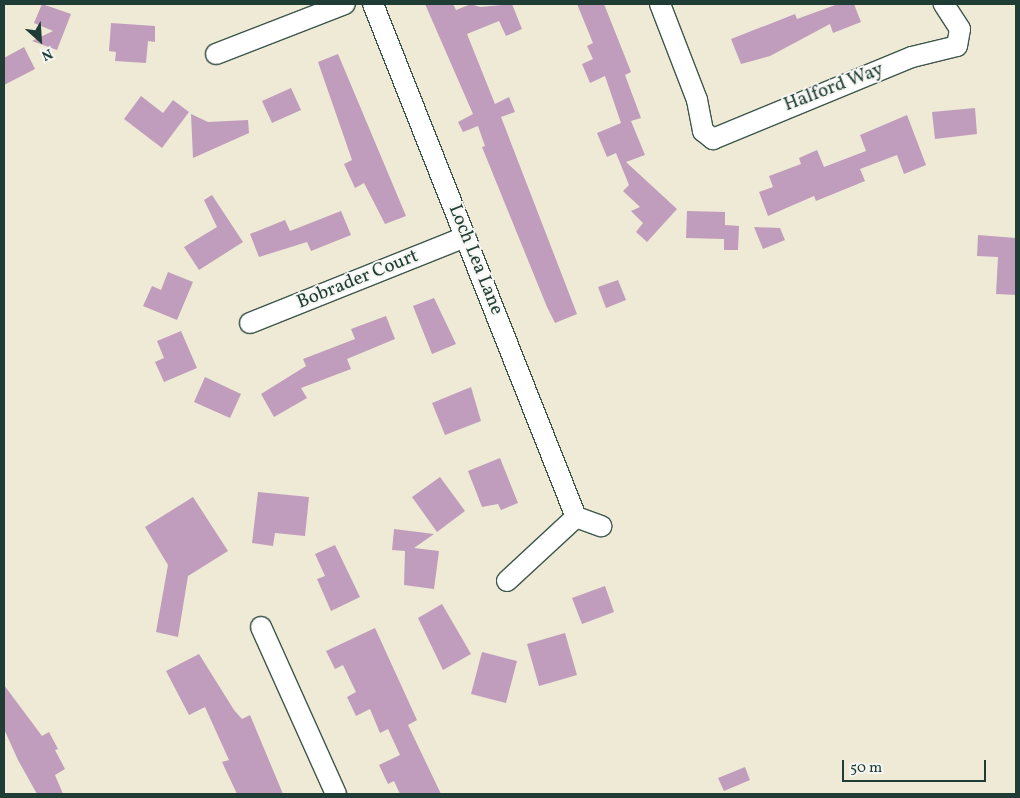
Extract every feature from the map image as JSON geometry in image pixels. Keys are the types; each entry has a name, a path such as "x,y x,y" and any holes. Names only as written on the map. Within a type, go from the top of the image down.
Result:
{"street":[{"path":"216,54 345,4"},
{"name":"Loch Lea Lane","path":"373,4 576,516"},
{"name":"Halford Way","path":"660,4 708,137 720,139 749,121 885,68 951,49 958,38 960,29 944,4"},
{"name":"Bobrader Court","path":"250,323 465,237"},
{"path":"507,581 576,516 601,526"},
{"path":"261,627 336,794"}],"building":[{"path":"42,4 71,14 57,50 32,41 53,31 34,23"},
{"path":"425,4 453,4 456,10 471,4 480,7 512,4 522,29 506,36 499,21 467,34 495,104 509,97 515,112 501,117 577,314 555,323 547,307 482,147 485,146 478,126 463,132 458,122 473,114"},
{"path":"577,4 604,4 631,72 625,75 641,118 631,121 645,155 626,162 677,209 647,242 636,232 643,223 631,211 640,207 623,191 629,185 616,153 607,157 597,133 621,123 605,76 590,83 582,64 593,59 587,46 593,43"},
{"path":"838,4 854,4 861,22 833,33 830,24 770,56 741,64 731,39 795,14 797,19"},
{"path":"111,23 155,26 155,42 148,41 146,63 115,61 116,52 109,51"},
{"path":"24,47 35,69 4,85 4,58"},
{"path":"338,54 406,216 385,224 364,183 355,188 344,164 352,160 318,62"},
{"path":"291,88 301,110 272,123 262,101"},
{"path":"141,96 163,113 173,100 189,112 162,148 124,119"},
{"path":"975,108 977,134 935,139 932,112"},
{"path":"191,114 208,122 248,120 249,133 193,158"},
{"path":"907,115 926,165 904,174 897,155 860,169 865,181 816,201 814,196 768,216 759,192 773,187 769,176 801,164 799,158 817,150 824,167 866,151 860,135"},
{"path":"212,195 243,242 199,270 184,247 217,227 204,200"},
{"path":"341,211 351,235 311,251 307,242 259,257 250,234 285,220 290,231"},
{"path":"687,211 725,212 725,225 739,226 738,250 724,250 724,239 686,238"},
{"path":"754,227 780,228 785,240 763,249"},
{"path":"978,235 1016,238 1016,295 996,294 998,257 977,256"},
{"path":"168,272 193,282 177,320 143,306 152,286 161,290"},
{"path":"618,280 626,300 606,308 598,287"},
{"path":"434,298 456,344 432,354 413,306"},
{"path":"386,316 395,339 347,359 351,369 301,388 307,398 274,417 261,394 306,366 303,359 355,339 351,329"},
{"path":"181,331 197,368 164,382 155,362 164,358 157,341"},
{"path":"205,377 241,394 230,418 194,402"},
{"path":"471,387 481,421 445,435 432,403"},
{"path":"500,458 518,503 501,510 498,504 482,507 468,471"},
{"path":"440,477 465,511 437,532 412,497"},
{"path":"258,492 309,497 305,536 275,533 273,546 252,543"},
{"path":"193,497 228,551 188,576 178,637 156,632 168,565 145,527"},
{"path":"394,529 434,534 414,548 439,551 434,589 404,585 405,551 392,550"},
{"path":"335,545 360,597 331,611 317,579 325,576 315,554"},
{"path":"605,586 614,612 582,624 572,598"},
{"path":"442,604 471,654 443,670 418,618"},
{"path":"375,628 417,720 408,725 441,794 400,794 394,781 388,784 379,765 400,755 388,729 380,733 370,709 356,716 347,697 356,692 343,665 335,669 326,651"},
{"path":"565,633 577,675 539,686 527,644"},
{"path":"482,652 517,661 506,703 471,694"},
{"path":"199,654 234,710 242,719 250,715 283,794 237,794 222,762 229,760 205,707 189,715 166,671"},
{"path":"4,685 42,736 49,732 58,749 55,750 65,769 55,775 63,794 37,794 18,760 4,729"},
{"path":"745,767 750,780 724,791 718,778"}]}
